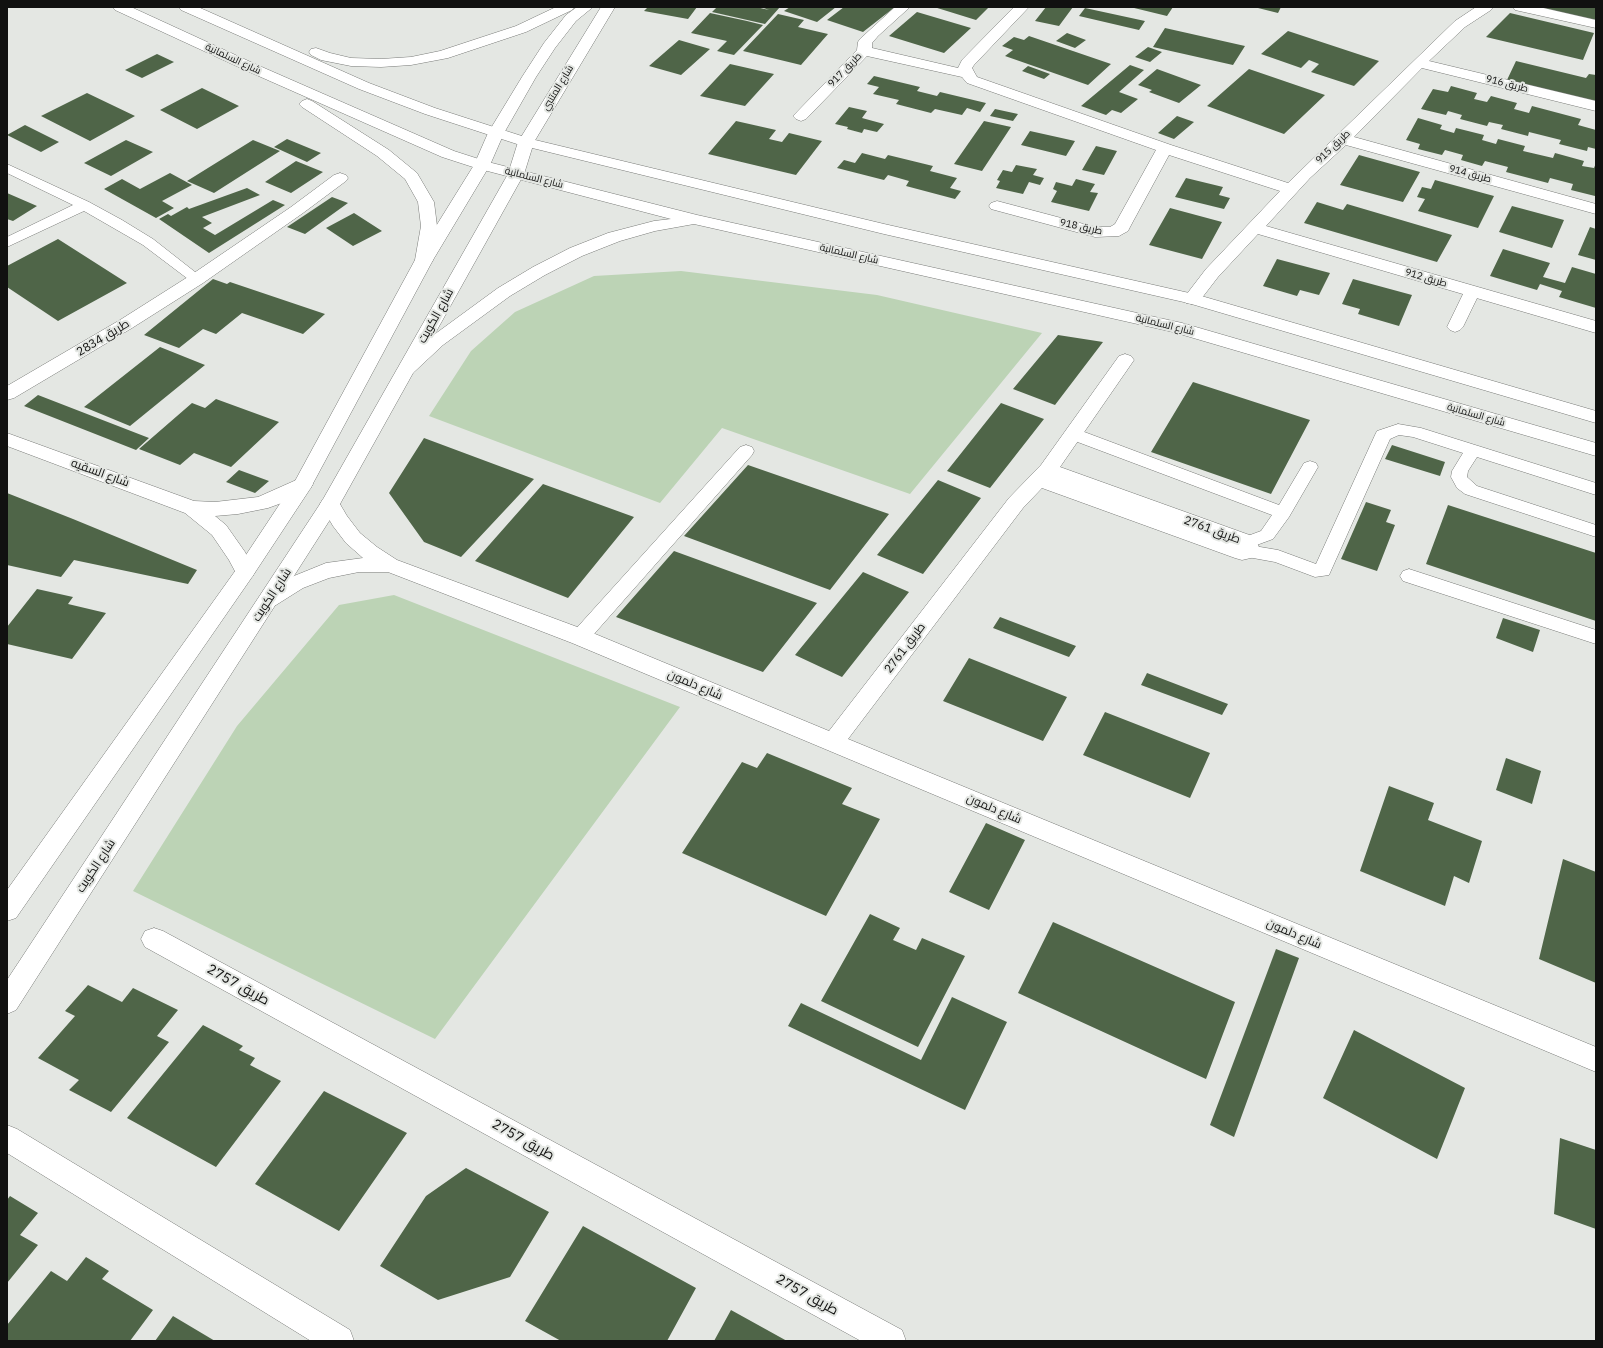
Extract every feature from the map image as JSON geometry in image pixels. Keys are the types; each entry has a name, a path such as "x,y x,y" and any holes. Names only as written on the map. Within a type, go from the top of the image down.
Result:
{"main road":[{"name":"شارع السلمانية","path":"120,7 250,67 448,154 482,165 696,220 1176,327 1596,450"},
{"path":"186,7 364,86 430,111 526,142 884,229 1192,299 1596,417"},
{"path":"212,7 326,57 351,62 382,63 411,61 443,55 521,29 567,7"},
{"path":"7,910 245,572 303,484 424,260 482,165 496,133 549,46 571,18 586,7"},
{"name":"شارع المتنبي","path":"516,174 526,142 608,7"},
{"name":"طريق 917","path":"801,116 864,51 865,42 873,33 903,7"},
{"path":"1022,7 969,60 965,68 967,74 972,80 1165,148 1291,189"},
{"name":"طريق 915","path":"1192,299 1212,273 1256,228 1291,189 1418,63 1460,24 1486,7"},
{"path":"1520,7 1596,24"},
{"path":"864,51 967,74"},
{"name":"طريق 916","path":"1418,63 1596,106"},
{"path":"250,67 383,153 411,176 426,202 429,226 424,260"},
{"name":"طريق 914","path":"1343,139 1596,209"},
{"name":"طريق 918","path":"997,206 1095,232 1113,232 1122,227 1165,148"},
{"name":"شارع الكويت","path":"7,1002 330,504 516,174"},
{"name":"طريق 2834","path":"7,394 126,324 197,279 273,227 340,178"},
{"path":"407,369 438,341 470,316 528,278 576,252 614,237 654,226 696,220"},
{"name":"طريق 912","path":"1256,228 1596,327"},
{"name":"طريق 2761","path":"833,742 1016,503 1044,475 1125,360"},
{"name":"شارع السقيه","path":"7,439 192,508 215,509 253,504 283,495 303,484"},
{"name":"طريق 2761","path":"1044,475 1242,553 1248,547"},
{"name":"شارع دلمون","path":"330,504 340,521 353,538 370,552 390,565 580,637 1596,1060"},
{"name":"شارع السقيه","path":"192,508 219,530 238,557 245,572"},
{"name":"شارع دلمون","path":"269,600 296,583 326,571 359,565 390,565"},
{"name":"طريق 2757","path":"154,940 892,1341"},
{"path":"7,1138 339,1341"}],"lane":[{"path":"7,168 84,205 148,242 197,279"},
{"path":"7,243 84,205"},
{"path":"1456,327 1472,292"},
{"path":"1248,547 1278,556 1315,571 1324,570 1384,435 1398,429 1415,432 1596,489"},
{"path":"1073,434 1284,513"},
{"path":"580,637 746,450"},
{"path":"1472,451 1460,471 1459,477 1463,484 1471,490 1596,531"},
{"path":"1248,547 1267,535 1284,513 1310,467"},
{"path":"1409,576 1596,637"}],"green space":[{"path":"681,271 877,295 1042,333 910,494 722,428 660,503 429,416 471,351 515,312 594,276"},
{"path":"394,595 680,707 435,1039 133,891 237,726 339,605"}],"building":[{"path":"648,7 697,7 688,19 644,11"},
{"path":"717,7 756,7 769,10 761,7 780,7 765,24 712,12"},
{"path":"790,7 836,7 817,22 784,11"},
{"path":"844,7 895,7 863,32 827,20"},
{"path":"934,7 989,7 976,20"},
{"path":"1046,7 1073,7 1059,26 1035,21"},
{"path":"1130,7 1173,7 1167,16"},
{"path":"1254,7 1281,7 1278,13"},
{"path":"1538,7 1596,7 1596,17 1595,21"},
{"path":"1085,8 1145,21 1139,30 1079,16"},
{"path":"917,12 971,28 944,53 889,36"},
{"path":"710,13 763,25 734,55 717,51 727,41 691,33"},
{"path":"1510,13 1594,33 1583,60 1486,37"},
{"path":"778,14 804,20 798,27 828,34 801,65 743,51"},
{"path":"1165,28 1245,46 1233,65 1153,47"},
{"path":"1288,31 1379,61 1354,86 1311,72 1319,64 1309,60 1301,68 1261,54"},
{"path":"1067,33 1086,40 1075,48 1056,41"},
{"path":"1029,36 1111,64 1088,85 1005,56 1013,50 1002,46 1014,37 1024,40"},
{"path":"679,40 710,49 681,75 649,66"},
{"path":"1148,47 1162,52 1150,62 1135,57"},
{"path":"157,54 174,62 142,78 125,70"},
{"path":"1516,61 1586,78 1589,74 1596,75 1596,102 1507,80"},
{"path":"730,64 774,74 745,106 700,96"},
{"path":"1130,65 1144,70 1119,92 1138,99 1121,113 1112,110 1106,115 1081,106"},
{"path":"1028,66 1050,74 1044,79 1022,71"},
{"path":"1157,69 1201,85 1179,103 1149,92 1152,90 1138,85"},
{"path":"1249,69 1325,95 1284,134 1207,106"},
{"path":"874,76 920,87 917,91 937,96 940,92 986,103 980,112 967,108 962,115 935,109 931,113 896,104 899,100 873,94 879,87 867,84"},
{"path":"1451,86 1477,93 1474,99 1487,102 1491,96 1517,103 1514,109 1529,113 1532,106 1581,119 1578,125 1596,130 1596,149 1588,147 1587,151 1559,144 1561,140 1529,132 1528,136 1501,129 1503,125 1489,122 1487,126 1460,119 1462,115 1448,111 1446,115 1421,109 1433,89 1448,92"},
{"path":"202,88 239,106 197,129 160,110"},
{"path":"87,93 135,116 90,141 41,116"},
{"path":"849,107 867,111 862,118 884,124 877,132 864,129 862,133 847,129 848,127 835,124"},
{"path":"995,109 1018,114 1013,121 990,116"},
{"path":"1177,116 1194,122 1174,139 1158,133"},
{"path":"1418,118 1442,125 1440,129 1454,133 1456,128 1484,135 1482,140 1496,144 1498,139 1525,146 1523,151 1553,158 1555,153 1584,161 1582,166 1594,168 1596,163 1595,196 1571,190 1573,184 1550,178 1548,183 1506,172 1508,167 1485,161 1482,166 1461,160 1463,155 1445,150 1442,155 1418,149 1420,144 1406,140"},
{"path":"736,121 776,130 769,139 782,142 789,133 822,141 796,175 708,154"},
{"path":"984,121 1011,127 982,171 954,164"},
{"path":"25,125 59,142 41,152 7,135"},
{"path":"1030,131 1075,141 1066,156 1021,145"},
{"path":"287,139 321,153 307,162 274,147"},
{"path":"126,140 153,152 111,176 84,163"},
{"path":"253,140 280,151 214,193 187,181"},
{"path":"1096,146 1117,151 1104,175 1082,170"},
{"path":"862,153 885,159 888,155 933,166 930,171 957,178 950,188 961,191 955,199 906,186 909,181 888,175 884,180 837,168 844,160 855,163"},
{"path":"1359,155 1420,172 1403,202 1340,185"},
{"path":"296,161 323,172 291,193 265,182"},
{"path":"1016,165 1037,169 1033,175 1044,178 1040,185 1029,182 1023,194 996,188 1000,181 997,180 1003,170 1012,172"},
{"path":"170,173 192,185 162,201 174,208 156,218 104,189 122,179 140,189"},
{"path":"1186,178 1223,187 1219,195 1230,198 1224,209 1175,197"},
{"path":"1076,179 1095,184 1090,192 1098,193 1089,211 1051,202 1057,191 1053,189 1056,182 1072,186"},
{"path":"1435,180 1494,196 1478,228 1418,211 1425,199 1417,197 1422,187 1431,189"},
{"path":"247,188 260,195 202,217 212,223 203,228 215,235 273,200 285,205 209,253 159,219 168,214 171,216 187,207 189,209"},
{"path":"7,193 37,206 13,221 7,219"},
{"path":"332,197 348,203 305,234 287,227"},
{"path":"1317,202 1343,210 1347,204 1452,235 1437,262 1304,223"},
{"path":"1512,206 1564,220 1552,248 1499,232"},
{"path":"1170,208 1222,222 1202,259 1149,245"},
{"path":"354,213 382,231 353,246 326,228"},
{"path":"1590,227 1596,229 1596,260 1578,255"},
{"path":"58,239 127,283 58,321 7,287 7,266"},
{"path":"1503,249 1550,263 1543,277 1565,283 1572,267 1596,274 1596,308 1559,297 1562,291 1540,284 1537,290 1490,276"},
{"path":"1277,259 1330,273 1319,295 1300,290 1297,296 1263,286"},
{"path":"213,279 227,284 230,282 325,314 303,334 242,313 216,334 203,329 179,348 144,335"},
{"path":"1353,279 1412,295 1399,326 1358,314 1360,309 1342,304"},
{"path":"1058,335 1103,342 1055,405 1013,389"},
{"path":"160,347 205,365 130,426 84,407"},
{"path":"1193,382 1310,420 1271,494 1151,452"},
{"path":"38,395 149,438 136,450 24,406"},
{"path":"216,399 279,422 231,467 194,453 180,465 139,449 192,403 205,408"},
{"path":"1001,403 1044,419 990,488 947,471"},
{"path":"424,438 534,479 461,557 424,542 389,493"},
{"path":"1392,445 1445,462 1440,476 1385,459"},
{"path":"748,465 889,514 830,590 684,536"},
{"path":"239,470 269,481 255,493 226,482"},
{"path":"938,480 981,498 923,574 877,555"},
{"path":"543,484 634,517 568,598 475,561"},
{"path":"7,493 197,570 188,584 74,560 61,577 7,565"},
{"path":"1366,502 1391,510 1386,522 1395,525 1377,571 1341,559"},
{"path":"1448,505 1596,553 1596,621 1426,564"},
{"path":"674,551 817,603 763,672 616,617"},
{"path":"863,572 909,592 842,677 795,655"},
{"path":"37,589 73,597 68,604 106,613 72,659 7,644 7,627"},
{"path":"1000,617 1076,646 1069,657 993,628"},
{"path":"1503,618 1540,630 1533,652 1496,638"},
{"path":"969,658 1067,697 1043,741 943,701"},
{"path":"1147,673 1228,704 1222,715 1141,685"},
{"path":"1105,712 1210,753 1190,798 1083,755"},
{"path":"767,753 852,788 842,804 880,819 826,916 682,853 742,762 757,768"},
{"path":"1506,758 1541,771 1532,804 1496,790"},
{"path":"1389,786 1434,803 1428,820 1482,841 1469,883 1454,876 1445,906 1360,871"},
{"path":"986,823 1025,840 989,910 949,892"},
{"path":"1563,859 1596,872 1596,983 1539,959"},
{"path":"870,914 900,928 893,940 916,950 922,938 965,956 918,1047 821,1001"},
{"path":"1053,922 1235,1002 1206,1079 1018,993"},
{"path":"1276,949 1299,958 1234,1137 1210,1125"},
{"path":"88,985 122,1002 133,988 178,1010 157,1036 169,1042 111,1112 69,1090 79,1080 38,1058 75,1016 65,1011"},
{"path":"952,997 1007,1022 965,1110 788,1026 801,1003 921,1060"},
{"path":"203,1025 243,1046 239,1050 255,1058 250,1065 281,1081 216,1167 127,1118"},
{"path":"1354,1030 1465,1088 1437,1159 1323,1098"},
{"path":"324,1091 407,1133 339,1231 255,1184"},
{"path":"1560,1138 1596,1150 1596,1229 1554,1214"},
{"path":"466,1168 549,1212 510,1277 438,1300 380,1266 426,1196"},
{"path":"10,1196 38,1213 20,1235 38,1245 7,1283 7,1200"},
{"path":"583,1226 696,1288 667,1341 561,1341 525,1321"},
{"path":"86,1257 109,1271 102,1279 153,1310 130,1341 7,1341 7,1325 51,1271 67,1281"},
{"path":"731,1310 787,1341 714,1341"},
{"path":"173,1316 215,1341 155,1341"}]}
